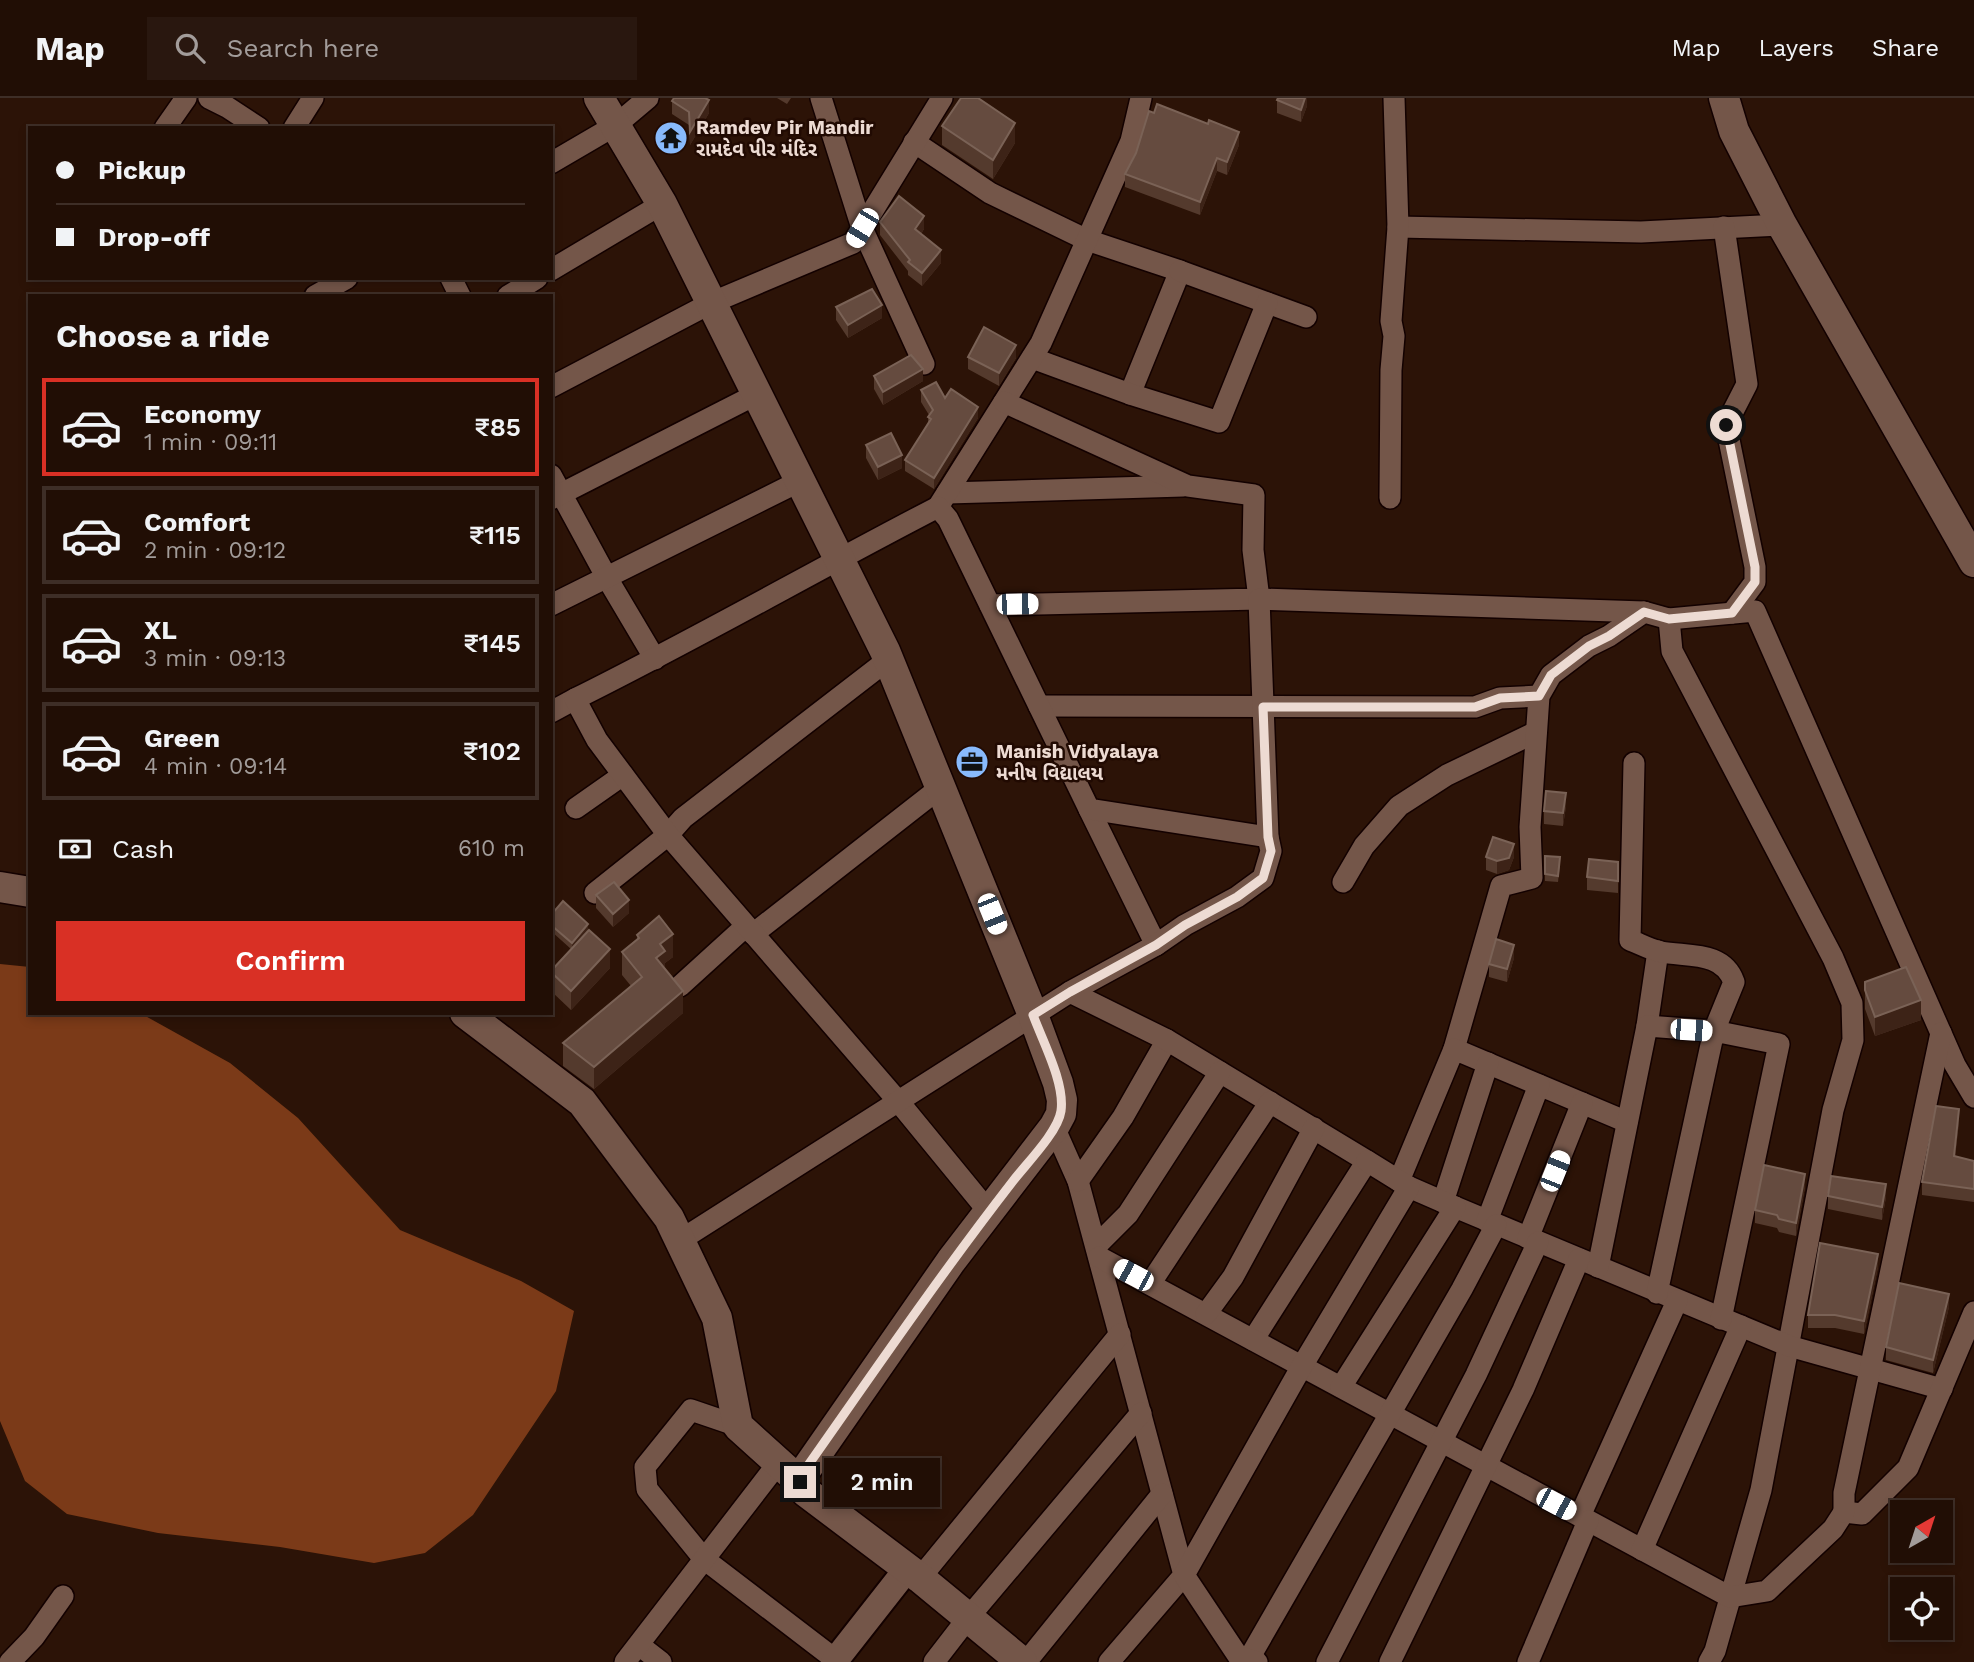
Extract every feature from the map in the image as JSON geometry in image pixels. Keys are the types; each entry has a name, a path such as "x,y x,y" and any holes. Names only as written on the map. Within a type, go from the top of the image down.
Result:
{"main road":[{"path":"599,98 662,204 889,659 1033,1015 1062,1100 1061,1114 1054,1127 951,1261 804,1471 790,1472"},
{"path":"1724,98 1734,131 1782,225 1974,562"},
{"path":"0,887 28,892"},
{"path":"468,1015 582,1102 669,1219 717,1318 738,1426 790,1472 806,1492 914,1573 1024,1662"}],"street":[{"path":"166,126 186,98"},
{"path":"209,98 256,126"},
{"path":"295,126 313,98"},
{"path":"553,162 617,125 648,98"},
{"path":"821,98 862,228 924,364"},
{"path":"553,386 711,303 853,243 942,98"},
{"path":"1141,98 1131,141 1041,343 942,500 948,519 1156,945"},
{"path":"1390,498 1391,370 1394,336 1391,321 1398,227 1394,98"},
{"path":"914,142 990,193 1087,240 1306,317"},
{"path":"553,269 662,204"},
{"path":"1398,227 1641,232 1782,225"},
{"path":"1724,227 1747,384 1726,425 1755,575 1755,582 1732,613"},
{"path":"1130,394 1180,271"},
{"path":"319,294 344,280"},
{"path":"511,294 534,280"},
{"path":"1032,358 1130,394 1219,422 1267,303"},
{"path":"655,659 556,497 757,394"},
{"path":"1004,402 1188,486"},
{"path":"553,604 800,481"},
{"path":"553,711 655,659 942,500 1188,486 1254,495 1253,550 1259,599 1268,837 1271,851 1263,878 1237,897 1185,925 1156,945 1070,992 679,1241"},
{"path":"990,605 1259,599 1644,612 1669,619 1755,611 1955,1065 1974,1097"},
{"path":"1110,1662 1184,1575 1404,1184 1454,1049 1501,886 1532,878 1530,827 1539,696 1551,675 1589,646 1644,612"},
{"path":"1669,619 1672,651 1832,957 1852,1003 1853,1040 1833,1110 1761,1490 1715,1651 1709,1662"},
{"path":"595,893 668,835 683,818 889,659"},
{"path":"1039,706 1475,707 1500,698 1539,696"},
{"path":"575,699 597,740 668,835 898,1101 989,1212"},
{"path":"1343,882 1364,846 1399,806 1447,775 1536,733"},
{"path":"1634,763 1630,940 1658,951 1713,958 1730,970 1734,982 1714,1031 1657,1293"},
{"path":"576,808 623,775"},
{"path":"680,986 941,787"},
{"path":"1089,809 1268,837"},
{"path":"1390,1662 1485,1465 1588,1263 1628,1122 1647,1026 1658,951"},
{"path":"1070,992 1167,1040 1404,1184 1449,1205 1788,1346 1942,1389"},
{"path":"1642,1550 1731,1322 1779,1044 1714,1031 1647,1026"},
{"path":"1097,1251 1150,1284 1730,1597 1767,1591 1833,1529 1844,1512 1844,1493 1941,1033"},
{"path":"1078,1181 1123,1117 1167,1040"},
{"path":"1454,1049 1628,1122"},
{"path":"1341,1387 1449,1205 1488,1063"},
{"path":"1097,1251 1128,1214 1220,1072"},
{"path":"1054,1127 1078,1181 1184,1575 1238,1656 1251,1661 1390,1413 1492,1223 1539,1085"},
{"path":"1150,1284 1270,1102"},
{"path":"1327,1662 1476,1375 1533,1240 1582,1103"},
{"path":"1206,1314 1233,1277 1314,1128"},
{"path":"1253,1340 1367,1161"},
{"path":"1528,1662 1584,1518 1678,1301"},
{"path":"1844,1512 1862,1514 1908,1468 1973,1323"},
{"path":"738,1426 691,1410 645,1467 647,1489 704,1559 835,1661 1120,1334"},
{"path":"934,1662 1141,1413"},
{"path":"625,1662 704,1559 790,1472"},
{"path":"1024,1662 1162,1493"},
{"path":"10,1662 34,1637 63,1596"},
{"path":"639,1645 661,1662"}],"shaded area":[{"path":"0,964 28,967 28,1015 144,1015 230,1063 298,1118 400,1230 521,1281 574,1311 556,1391 473,1515 425,1553 374,1563 280,1547 158,1533 67,1514 25,1481 0,1421"}],"building":[{"path":"674,98 709,100 690,132 689,112 672,101"},
{"path":"961,98 978,98 1015,123 993,160 942,126"},
{"path":"1305,98 1301,110 1277,100"},
{"path":"1157,104 1208,124 1209,120 1239,132 1227,162 1217,158 1200,202 1125,174 1136,153 1149,111 1154,113"},
{"path":"899,196 924,216 915,229 941,250 922,273 908,262 910,260 880,222"},
{"path":"872,289 882,305 848,325 836,307"},
{"path":"984,327 1016,345 999,373 968,357"},
{"path":"911,355 923,369 883,392 874,376"},
{"path":"936,382 945,398 951,389 978,407 934,478 905,460 931,419 928,417 933,410 921,390"},
{"path":"891,433 902,455 878,467 866,445"},
{"path":"1546,791 1566,793 1563,813 1544,811"},
{"path":"1493,837 1514,844 1509,858 1497,861 1486,857"},
{"path":"1545,856 1560,857 1558,876 1545,874"},
{"path":"1589,859 1618,862 1618,881 1587,877"},
{"path":"614,882 629,900 613,914 596,895"},
{"path":"563,901 588,924 572,943 553,927 553,913"},
{"path":"659,916 673,934 660,944 665,951 656,958 683,991 594,1067 563,1043 642,977 622,952"},
{"path":"589,930 610,949 571,991 553,974 553,969"},
{"path":"1496,939 1514,945 1507,969 1489,964"},
{"path":"1906,967 1921,1000 1875,1017 1865,990 1865,982"},
{"path":"1936,1106 1959,1109 1954,1156 1974,1161 1974,1189 1922,1182"},
{"path":"1764,1165 1805,1174 1796,1223 1755,1210"},
{"path":"1831,1176 1886,1184 1882,1207 1828,1196"},
{"path":"1820,1243 1878,1254 1864,1321 1835,1315 1808,1315"},
{"path":"1899,1283 1949,1294 1933,1360 1886,1347"}],"place":[{"name":"Ramdev Pir Mandir રામદેવ પીર મંદિર","path":"671,138"},
{"name":"Manish Vidyalaya મનીષ વિદ્યાલય","path":"972,762"}],"route":[{"path":"800,1482 804,1471 951,1261 1045,1140 1061,1114 1062,1100 1058,1083 1033,1015 1237,897 1263,878 1271,851 1268,837 1263,707 1475,707 1500,698 1539,696 1551,675 1589,646 1644,612 1669,619 1732,613 1755,582 1755,567 1726,425"}]}
